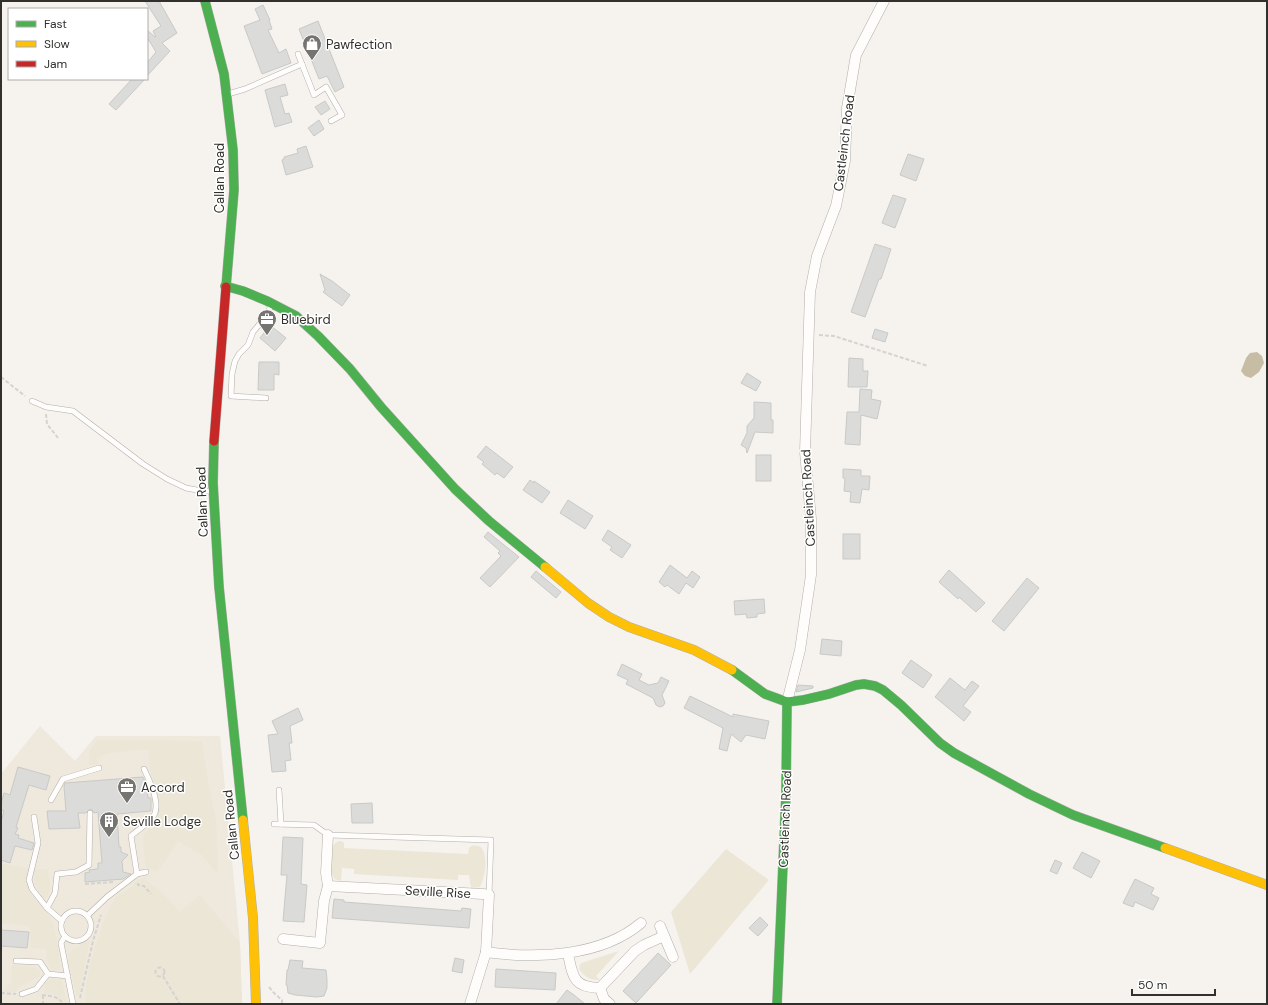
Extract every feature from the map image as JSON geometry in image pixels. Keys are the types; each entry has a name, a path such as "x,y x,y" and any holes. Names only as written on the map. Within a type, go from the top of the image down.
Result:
{"street":[{"name":"Callan Road","path":"205,1 224,74 233,150 234,170 232,218 225,286 214,440 213,490 219,587 253,918 256,1004"},
{"name":"Castleinch Road","path":"778,1004 786,794 787,702 800,650 811,575 811,519 805,452 810,292 817,256 836,206 845,162 848,108 856,55 884,1"},
{"path":"225,286 243,291 296,316 350,369 381,407 455,489 489,521 588,604 609,617 629,627 694,650 736,673 765,694 787,702 822,696 856,685 864,684 875,686 883,690 901,705 940,743 954,753 1029,794 1073,815 1267,885"},
{"path":"283,939 320,943 324,901 328,886 326,873 328,835"},
{"name":"Seville Rise","path":"328,886 489,895 486,952 470,1004"},
{"path":"486,952 498,954 538,955 568,954 609,942 633,930 641,923"},
{"path":"568,954 571,970 576,981 588,988 600,988 635,951 662,931 673,957"},
{"path":"600,988 604,999 610,1004"}],"lane":[{"path":"298,54 314,95 326,87 342,115 331,121"},
{"path":"227,94 245,89 302,64"},
{"path":"266,398 231,396 232,374 235,361 239,354 248,345 253,332 268,314 272,304"},
{"path":"32,401 46,407 73,411 143,464 167,479 186,488 202,491 213,490"},
{"path":"51,800 62,779 100,768"},
{"path":"137,874 131,836 154,816 155,811 155,796 144,769"},
{"path":"279,790 281,824"},
{"path":"47,908 56,893 57,874 76,872 89,865 90,813"},
{"path":"34,817 38,843 29,880 32,889 47,908 62,921"},
{"path":"274,824 314,825 328,835 491,840 489,895"},
{"path":"88,915 106,898 137,874 146,872"},
{"path":"73,910 83,912 88,915 92,923 92,928 87,937 83,940 74,941 65,936 61,929 62,921 68,912 73,910"},
{"path":"65,936 61,943 73,1004"},
{"path":"16,961 40,962 48,974"},
{"path":"48,974 68,976"},
{"path":"22,994 36,989 48,974"}],"path":[{"path":"809,335 834,336 928,366"},
{"path":"1,377 32,401"},
{"path":"46,407 47,424 58,438"},
{"path":"137,881 138,885 144,886 152,894"},
{"path":"85,884 128,882"},
{"path":"79,1004 93,940 106,898"},
{"path":"163,976 157,976 155,972 157,969 160,968 164,970 163,976 180,1004"},
{"path":"43,995 44,1004"}],"shaded area":[{"path":"1257,352 1262,356 1264,363 1259,372 1251,378 1245,376 1241,371 1246,358 1250,353"},
{"path":"40,726 75,761 96,736 220,736 240,943 242,1004 1,1004 1,774"},
{"path":"98,740 202,741 216,822 218,874 202,855 178,841 160,868 155,871 146,867 143,840 145,833 159,810 158,799 150,768 148,749 108,753 97,758 98,764 90,765 89,752"},
{"path":"339,841 344,843 344,848 468,854 469,848 472,846 481,847 486,862 485,872 480,887 471,888 469,875 458,875 458,880 354,874 354,869 342,868 341,881 336,880 333,877 331,868 332,847"},
{"path":"726,849 769,880 690,974 671,912"},
{"path":"1,863 28,869 27,880 30,894 48,914 56,933 59,970 52,970 50,967 46,949 31,948 30,926 1,923"},
{"path":"34,869 47,869 50,891 47,898 43,898 35,885"},
{"path":"147,876 145,880 158,889 180,912 200,895 240,943 242,1004 86,1004 87,981 90,966 99,935 109,909 116,897 131,887 135,882"},
{"path":"90,940 79,995 77,996 68,960 69,954 74,949"},
{"path":"619,951 596,976 600,980 588,978 579,969 580,964 584,962"},
{"path":"12,966 36,967 40,971 40,976 19,987 15,992 4,992 11,982"},
{"path":"50,979 59,979 62,982 67,1003 57,995 44,993 45,984"}],"building":[{"path":"145,1 159,1 177,33 162,43 170,51 148,75 148,62 156,52 148,39 148,31 156,37 153,31 161,26"},
{"path":"263,5 270,20 272,29 268,30 279,53 286,49 291,63 262,74 244,26 260,20 255,9"},
{"path":"318,21 344,87 335,92 327,76 319,79 299,29"},
{"path":"131,80 144,80 116,110 109,104"},
{"path":"285,84 288,95 280,97 285,114 289,113 292,122 275,127 265,90"},
{"path":"325,101 330,109 321,115 315,107"},
{"path":"319,120 324,129 314,136 308,128"},
{"path":"306,146 313,167 286,175 282,160 284,157 298,153 297,149"},
{"path":"908,154 924,159 916,181 900,175"},
{"path":"893,195 906,199 895,228 882,223"},
{"path":"875,244 891,249 881,279 879,279 865,317 851,312"},
{"path":"320,274 350,295 342,306 323,292 325,290"},
{"path":"270,325 286,338 275,351 260,338"},
{"path":"875,329 888,333 885,342 872,338"},
{"path":"849,358 863,359 863,371 868,371 867,387 848,387"},
{"path":"259,362 279,362 279,375 274,374 274,390 258,390"},
{"path":"747,373 761,382 756,391 741,383"},
{"path":"860,389 872,390 871,399 881,401 877,419 861,415 860,445 845,444 847,412 859,412"},
{"path":"754,402 771,403 773,433 755,432 747,453 746,448 741,445 747,433 747,426 754,418"},
{"path":"486,446 513,467 504,478 497,473 495,475 482,464 484,462 477,457"},
{"path":"756,455 771,455 771,481 756,481"},
{"path":"843,469 861,470 861,476 870,476 869,490 862,489 860,503 850,502 851,492 844,491 845,479 843,478"},
{"path":"530,480 534,483 534,481 550,492 542,503 523,490"},
{"path":"568,500 593,516 585,529 560,513"},
{"path":"608,530 631,545 622,558 610,550 612,547 602,540"},
{"path":"488,532 519,557 490,587 480,578 501,556 498,553 500,551 484,537"},
{"path":"843,534 860,534 860,559 843,559"},
{"path":"670,565 687,578 692,571 700,577 693,588 686,583 679,594 667,585 665,587 659,582"},
{"path":"949,570 985,603 976,612 959,597 958,599 939,582"},
{"path":"536,571 561,592 556,598 531,577"},
{"path":"1027,578 1039,588 1004,631 992,621"},
{"path":"764,599 765,613 757,614 757,617 747,618 746,614 735,615 734,601"},
{"path":"822,639 842,641 841,656 820,654"},
{"path":"911,660 932,675 923,688 902,673"},
{"path":"622,664 642,674 639,680 649,685 658,683 661,677 669,681 662,695 665,703 663,706 660,707 656,705 653,698 626,684 628,680 617,675"},
{"path":"950,678 965,690 972,681 979,686 963,706 971,712 964,721 935,697"},
{"path":"798,685 813,686 813,688 796,692"},
{"path":"690,696 733,717 733,714 769,721 765,739 746,735 741,742 731,734 727,751 719,749 723,728 684,708"},
{"path":"298,708 303,720 290,726 292,743 289,743 291,760 285,761 286,771 272,772 268,735 278,734 272,721"},
{"path":"18,767 50,776 46,790 29,785 16,827 18,828 15,834 19,835 18,838 34,843 32,850 15,846 10,863 1,860 1,822 4,811 1,810 1,804 4,793 10,795"},
{"name":"Seville Lodge","path":"143,777 146,784 148,798 151,798 151,811 117,814 119,847 121,847 121,852 128,855 122,861 123,872 131,874 123,879 85,882 85,873 90,872 89,870 98,869 98,863 102,863 98,812 94,813 90,809 86,813 78,813 80,828 49,829 47,811 66,811 65,783"},
{"path":"372,803 373,823 352,823 351,804"},
{"path":"283,837 303,838 301,884 307,885 304,922 283,921 287,875 281,875"},
{"path":"1082,852 1100,861 1091,878 1073,868"},
{"path":"1055,860 1062,863 1057,874 1050,871"},
{"path":"1135,879 1154,888 1151,894 1159,898 1153,910 1135,902 1133,907 1123,903"},
{"path":"334,899 344,900 344,902 461,911 462,908 471,909 469,928 332,918"},
{"path":"760,917 768,925 758,936 749,928"},
{"path":"1,930 29,932 27,948 1,946"},
{"path":"658,953 671,965 636,1003 623,991"},
{"path":"455,958 464,960 462,973 452,971"},
{"path":"290,960 303,961 302,968 326,970 327,988 324,996 317,997 288,993 286,985 287,970"},
{"path":"496,969 556,973 555,990 495,987"},
{"path":"567,990 574,995 585,1004 556,1004"}],"traffic: fast":[{"path":"205,1 224,74 233,150 234,190 226,287"},
{"path":"225,286 243,291 267,301 296,316 350,369 381,407 455,489 489,521 545,567"},
{"path":"214,441 213,483 219,587 243,820"},
{"path":"732,670 765,694 787,702 829,694 856,685 864,684 875,686 883,690 901,705 940,743 954,753 1029,794 1073,815 1165,848"},
{"path":"777,1004 786,794 787,702"}],"traffic: slow":[{"path":"545,567 588,603 609,617 629,627 694,650 732,670"},
{"path":"243,820 253,918 256,1004"},
{"path":"1165,848 1267,885"}],"traffic: jam":[{"path":"214,441 226,287"}],"place":[{"name":"Pawfection","path":"312,61"},
{"name":"Bluebird","path":"267,336"},
{"name":"Accord","path":"127,804"},
{"name":"Seville Lodge","path":"109,838"}]}
